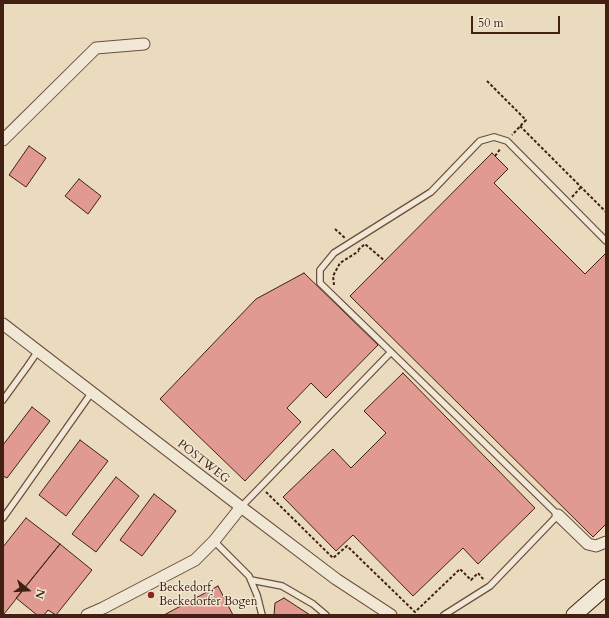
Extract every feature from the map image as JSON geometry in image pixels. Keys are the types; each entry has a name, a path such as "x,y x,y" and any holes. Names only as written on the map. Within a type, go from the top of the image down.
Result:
{"main road":[{"path":"574,615 606,588"}],"street":[{"path":"3,140 96,48 144,44"},
{"name":"POSTWEG","path":"3,324 336,579 392,615"},
{"path":"87,615 195,560 214,541 241,507"},
{"path":"558,515 588,544 596,546 606,542"}],"lane":[{"path":"444,615 490,586 558,515 320,283 320,270 334,253 431,192 480,140 494,137 507,141 606,241"},
{"path":"3,400 38,351"},
{"path":"241,507 391,352"},
{"path":"3,518 92,392"},
{"path":"214,541 242,568 252,580 262,615"},
{"path":"252,580 282,586 313,604 326,615"}],"path":[{"path":"486,81 526,120 495,156"},
{"path":"520,126 606,212"},
{"path":"568,202 581,187"},
{"path":"261,487 333,558 347,546 415,612 460,569 470,580 478,573 490,586"}],"building":[{"path":"29,146 46,158 26,187 9,175"},
{"path":"492,153 508,169 494,183 585,274 606,253 606,524 593,537 350,296"},
{"path":"79,179 101,196 88,214 65,196"},
{"path":"304,273 378,345 326,398 311,383 287,408 301,422 245,481 160,399 256,299"},
{"path":"403,373 535,508 478,564 463,548 413,596 353,535 336,551 283,497 333,449 351,468 386,433 364,411"},
{"path":"32,407 50,421 7,478 3,476 3,445"},
{"path":"80,440 108,461 66,516 39,495"},
{"path":"116,477 139,496 96,552 72,534"},
{"path":"154,494 176,511 142,556 120,540"},
{"path":"26,518 60,544 4,614 3,547"},
{"path":"60,544 92,570 56,615 48,610 44,615 37,615 16,598"},
{"path":"218,586 233,615 164,615"},
{"path":"284,598 310,615 274,615 275,603"}],"place":[{"name":"Beckedorf, Beckedorfer Bogen","path":"151,595"}]}
